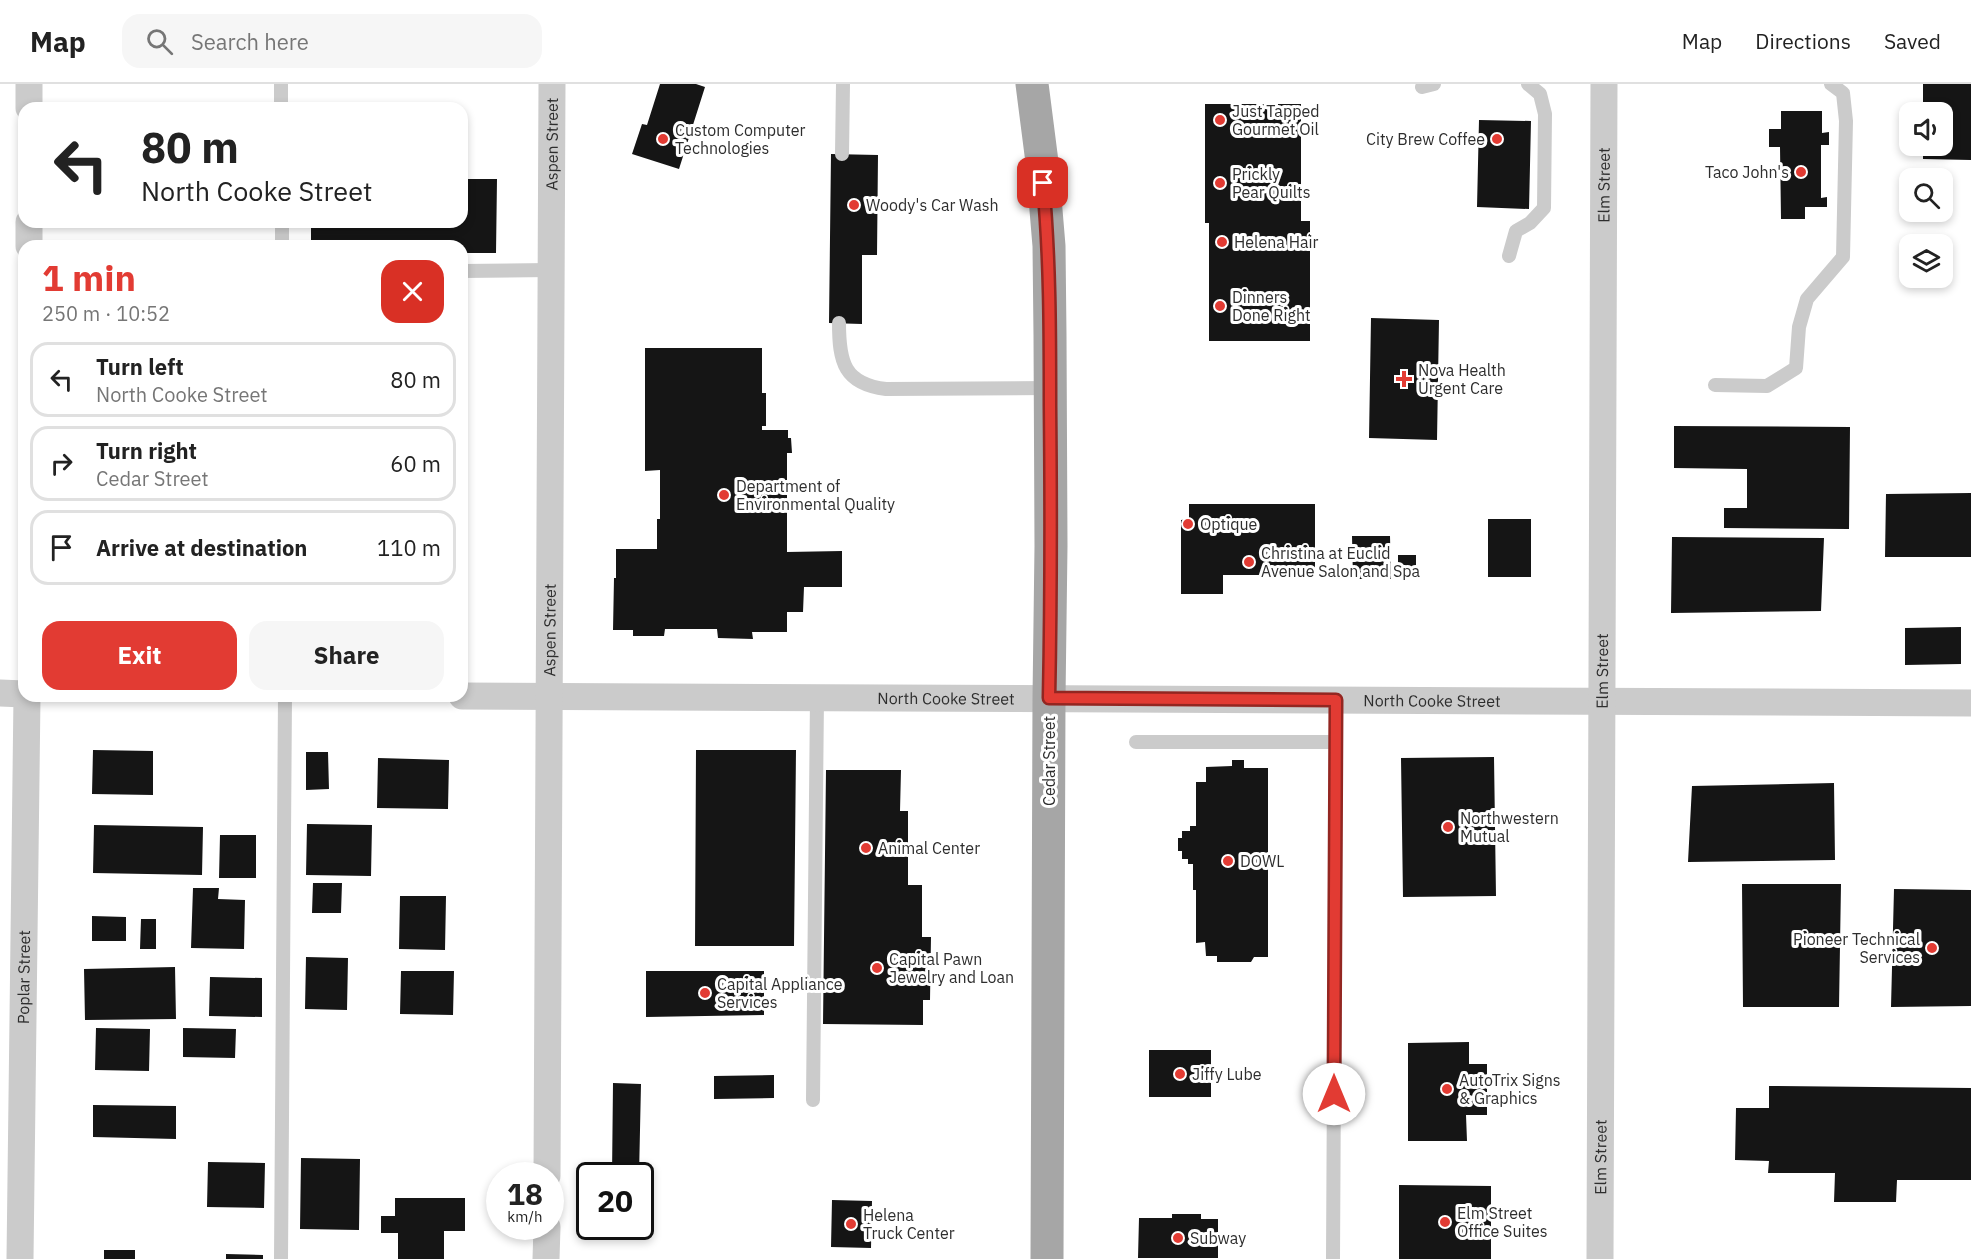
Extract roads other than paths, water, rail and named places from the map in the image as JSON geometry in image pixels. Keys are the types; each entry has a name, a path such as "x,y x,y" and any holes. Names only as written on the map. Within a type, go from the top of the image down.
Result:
{"main road":[{"name":"Cedar Street","path":"1032,84 1042,162 1049,246 1052,546 1049,698 1047,1259"}],"street":[{"path":"29,84 29,102"},
{"name":"Aspen Street","path":"547,1162 552,84"},
{"name":"Elm Street","path":"1600,1259 1604,84"},
{"path":"0,693 18,694"},
{"name":"North Cooke Street","path":"468,696 1971,703"},
{"name":"Poplar Street","path":"20,1259 26,702"},
{"path":"546,1259 547,1240"}],"lane":[{"path":"281,84 281,102"},
{"path":"842,154 843,84"},
{"path":"1509,256 1516,231 1530,223 1544,208 1545,114 1540,94 1528,84"},
{"path":"1715,385 1767,386 1796,369 1799,327 1807,299 1843,257 1846,121 1843,93 1831,84"},
{"path":"468,271 550,270"},
{"path":"839,323 839,343 843,361 853,378 870,387 886,389 1050,388"},
{"path":"813,1100 817,697"},
{"path":"1333,1259 1336,700"},
{"path":"281,1259 285,702"},
{"path":"1136,742 1336,742"}],"place":[{"name":"Just Tapped Gourmet Oil","path":"1220,120"},
{"name":"Custom Computer Technologies","path":"663,139"},
{"name":"City Brew Coffee","path":"1497,139"},
{"name":"Taco John's","path":"1801,172"},
{"name":"Prickly Pear Quilts","path":"1220,183"},
{"name":"Woody's Car Wash","path":"854,205"},
{"name":"Helena Hair","path":"1222,242"},
{"name":"Dinners Done Right","path":"1220,306"},
{"name":"Nova Health Urgent Care","path":"1404,379"},
{"name":"Department of Environmental Quality","path":"724,495"},
{"name":"Optique","path":"1188,524"},
{"name":"Christina at Euclid Avenue Salon and Spa","path":"1249,562"},
{"name":"Northwestern Mutual","path":"1448,827"},
{"name":"Animal Center","path":"866,848"},
{"name":"DOWL","path":"1228,861"},
{"name":"Pioneer Technical Services","path":"1932,948"},
{"name":"Capital Pawn Jewelry and Loan","path":"877,968"},
{"name":"Capital Appliance Services","path":"705,993"},
{"name":"Jiffy Lube","path":"1180,1074"},
{"name":"AutoTrix Signs & Graphics","path":"1447,1089"},
{"name":"Elm Street Office Suites","path":"1445,1222"},
{"name":"Helena Truck Center","path":"851,1224"},
{"name":"Subway","path":"1178,1238"}]}
